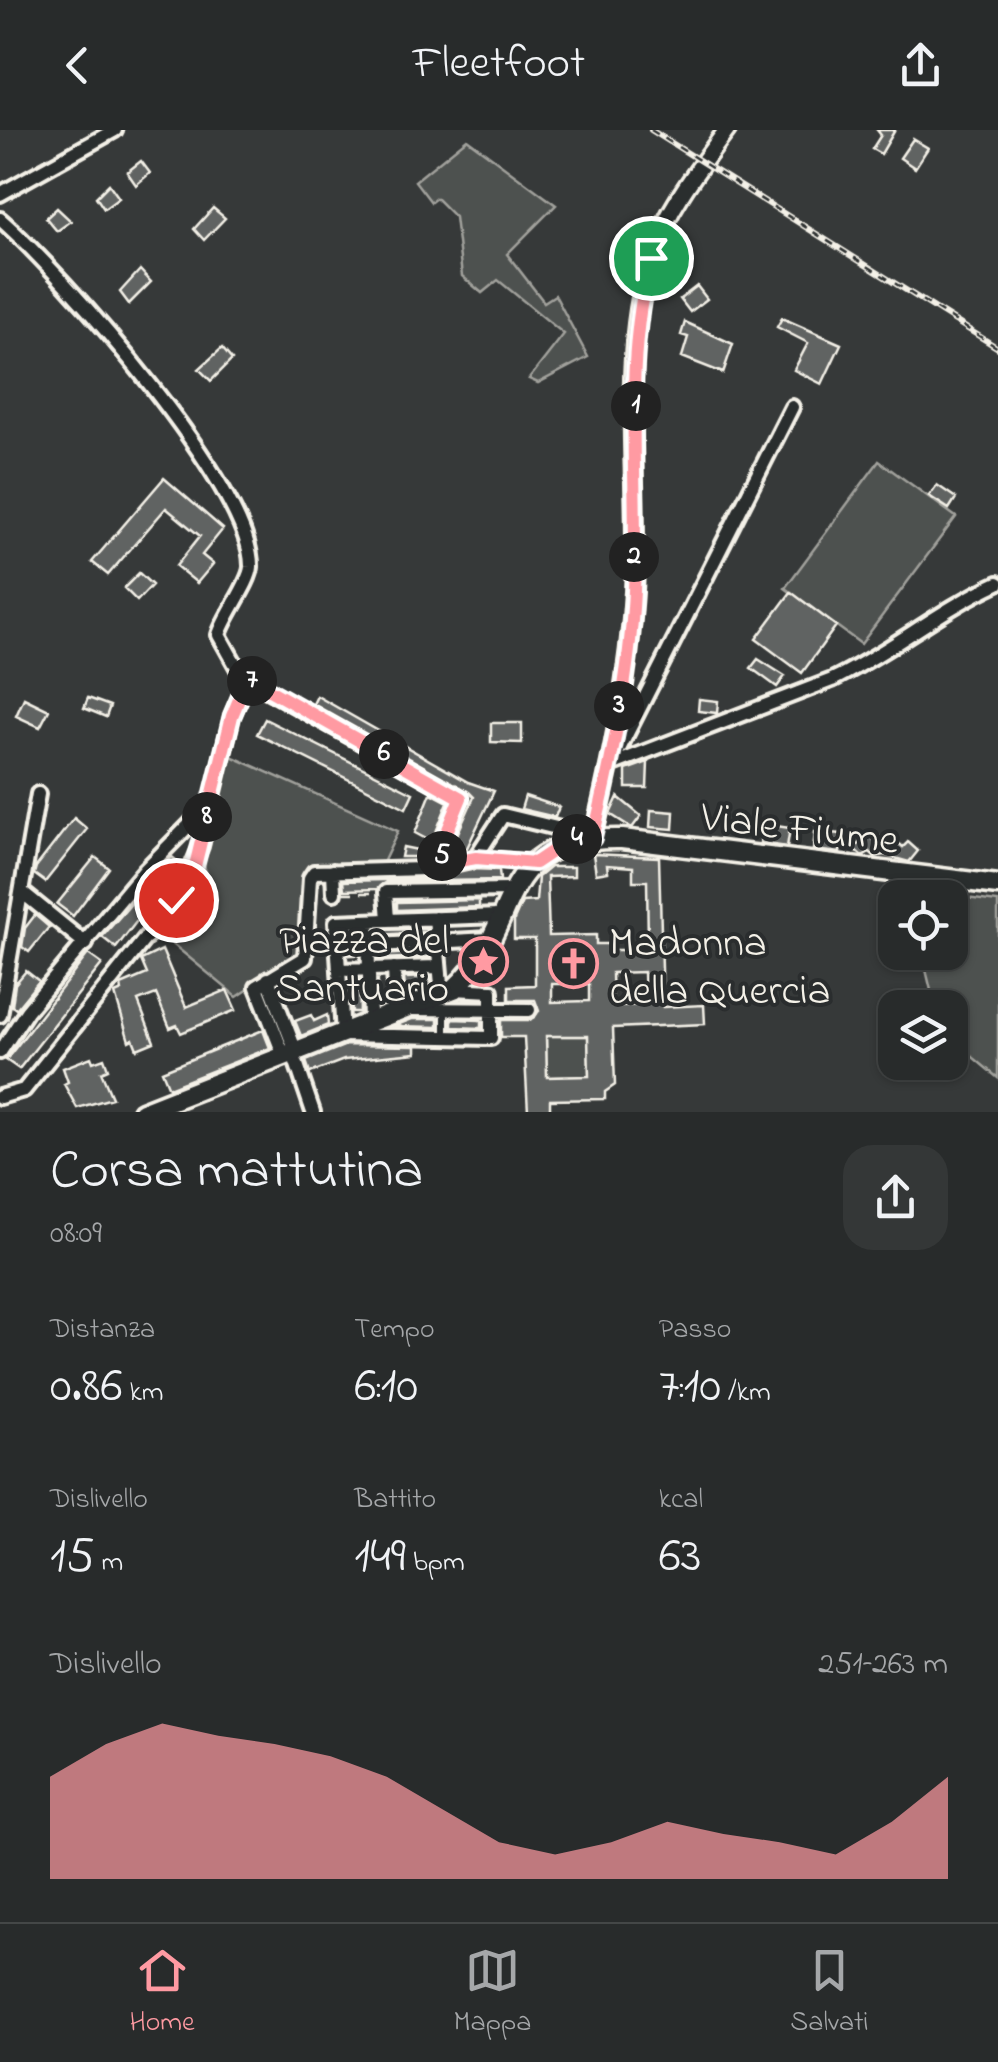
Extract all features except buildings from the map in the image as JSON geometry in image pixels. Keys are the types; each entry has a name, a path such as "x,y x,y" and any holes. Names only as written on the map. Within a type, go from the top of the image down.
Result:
{"main road":[{"path":"142,1112 447,999 470,975 510,890 535,863 566,842 588,838"},
{"name":"Viale Fiume","path":"588,838 998,885"}],"street":[{"path":"0,194 115,130"},
{"path":"476,858 503,815 588,838 610,765 634,594 636,351 643,287 663,228 694,174 727,130"},
{"path":"0,219 116,344 176,419 245,532 251,570 219,635 248,678 461,798 442,844 442,864"},
{"path":"610,765 619,755 792,407"},
{"path":"610,765 832,680 864,664 949,606 998,583"},
{"path":"0,1097 24,1090 179,896 195,866 236,700 248,678"},
{"path":"0,1015 38,794"},
{"path":"0,1052 27,1011 146,870 210,804"},
{"path":"313,1112 291,1054 257,990 268,979 305,958 310,878 314,872 424,869 476,858 535,863"},
{"path":"333,871 334,893"},
{"path":"388,920 386,892 510,890"},
{"path":"22,892 86,944"},
{"path":"447,999 491,991 491,1038 343,1035 336,922 500,916"},
{"path":"434,918 437,967 447,999"},
{"path":"368,920 368,1026"},
{"path":"338,947 490,939"},
{"path":"339,970 437,967"},
{"path":"394,968 404,1012"},
{"path":"447,999 491,1011 529,1010"}],"lane":[{"path":"445,1037 447,999"}],"path":[{"path":"334,893 386,892"}],"shaded area":[{"path":"467,139 556,205 507,254 544,302 555,295 588,357 538,383 529,379 564,334 498,280 482,293 462,276 455,217 436,198 431,202 415,181"},
{"path":"879,461 956,517 861,644 785,588"},
{"path":"231,756 398,831 381,867 315,868 300,955 237,997 158,932 177,910 190,918 217,899 204,866"},
{"path":"968,898 998,902 998,1078 968,1053 968,990 931,990 926,970 968,970"},
{"path":"546,1036 588,1036 589,1076 547,1077"}],"railway":[{"path":"651,130 998,348"}],"place":[{"name":"Piazza del Santuario","path":"484,962"},
{"name":"Madonna della Quercia","path":"574,964"}],"route":[{"path":"176,900 202,846 232,716 241,685 248,678 461,798 442,844 442,864 476,858 535,863 566,842 593,838 610,765 634,594 636,351 643,287 651,258"}]}
